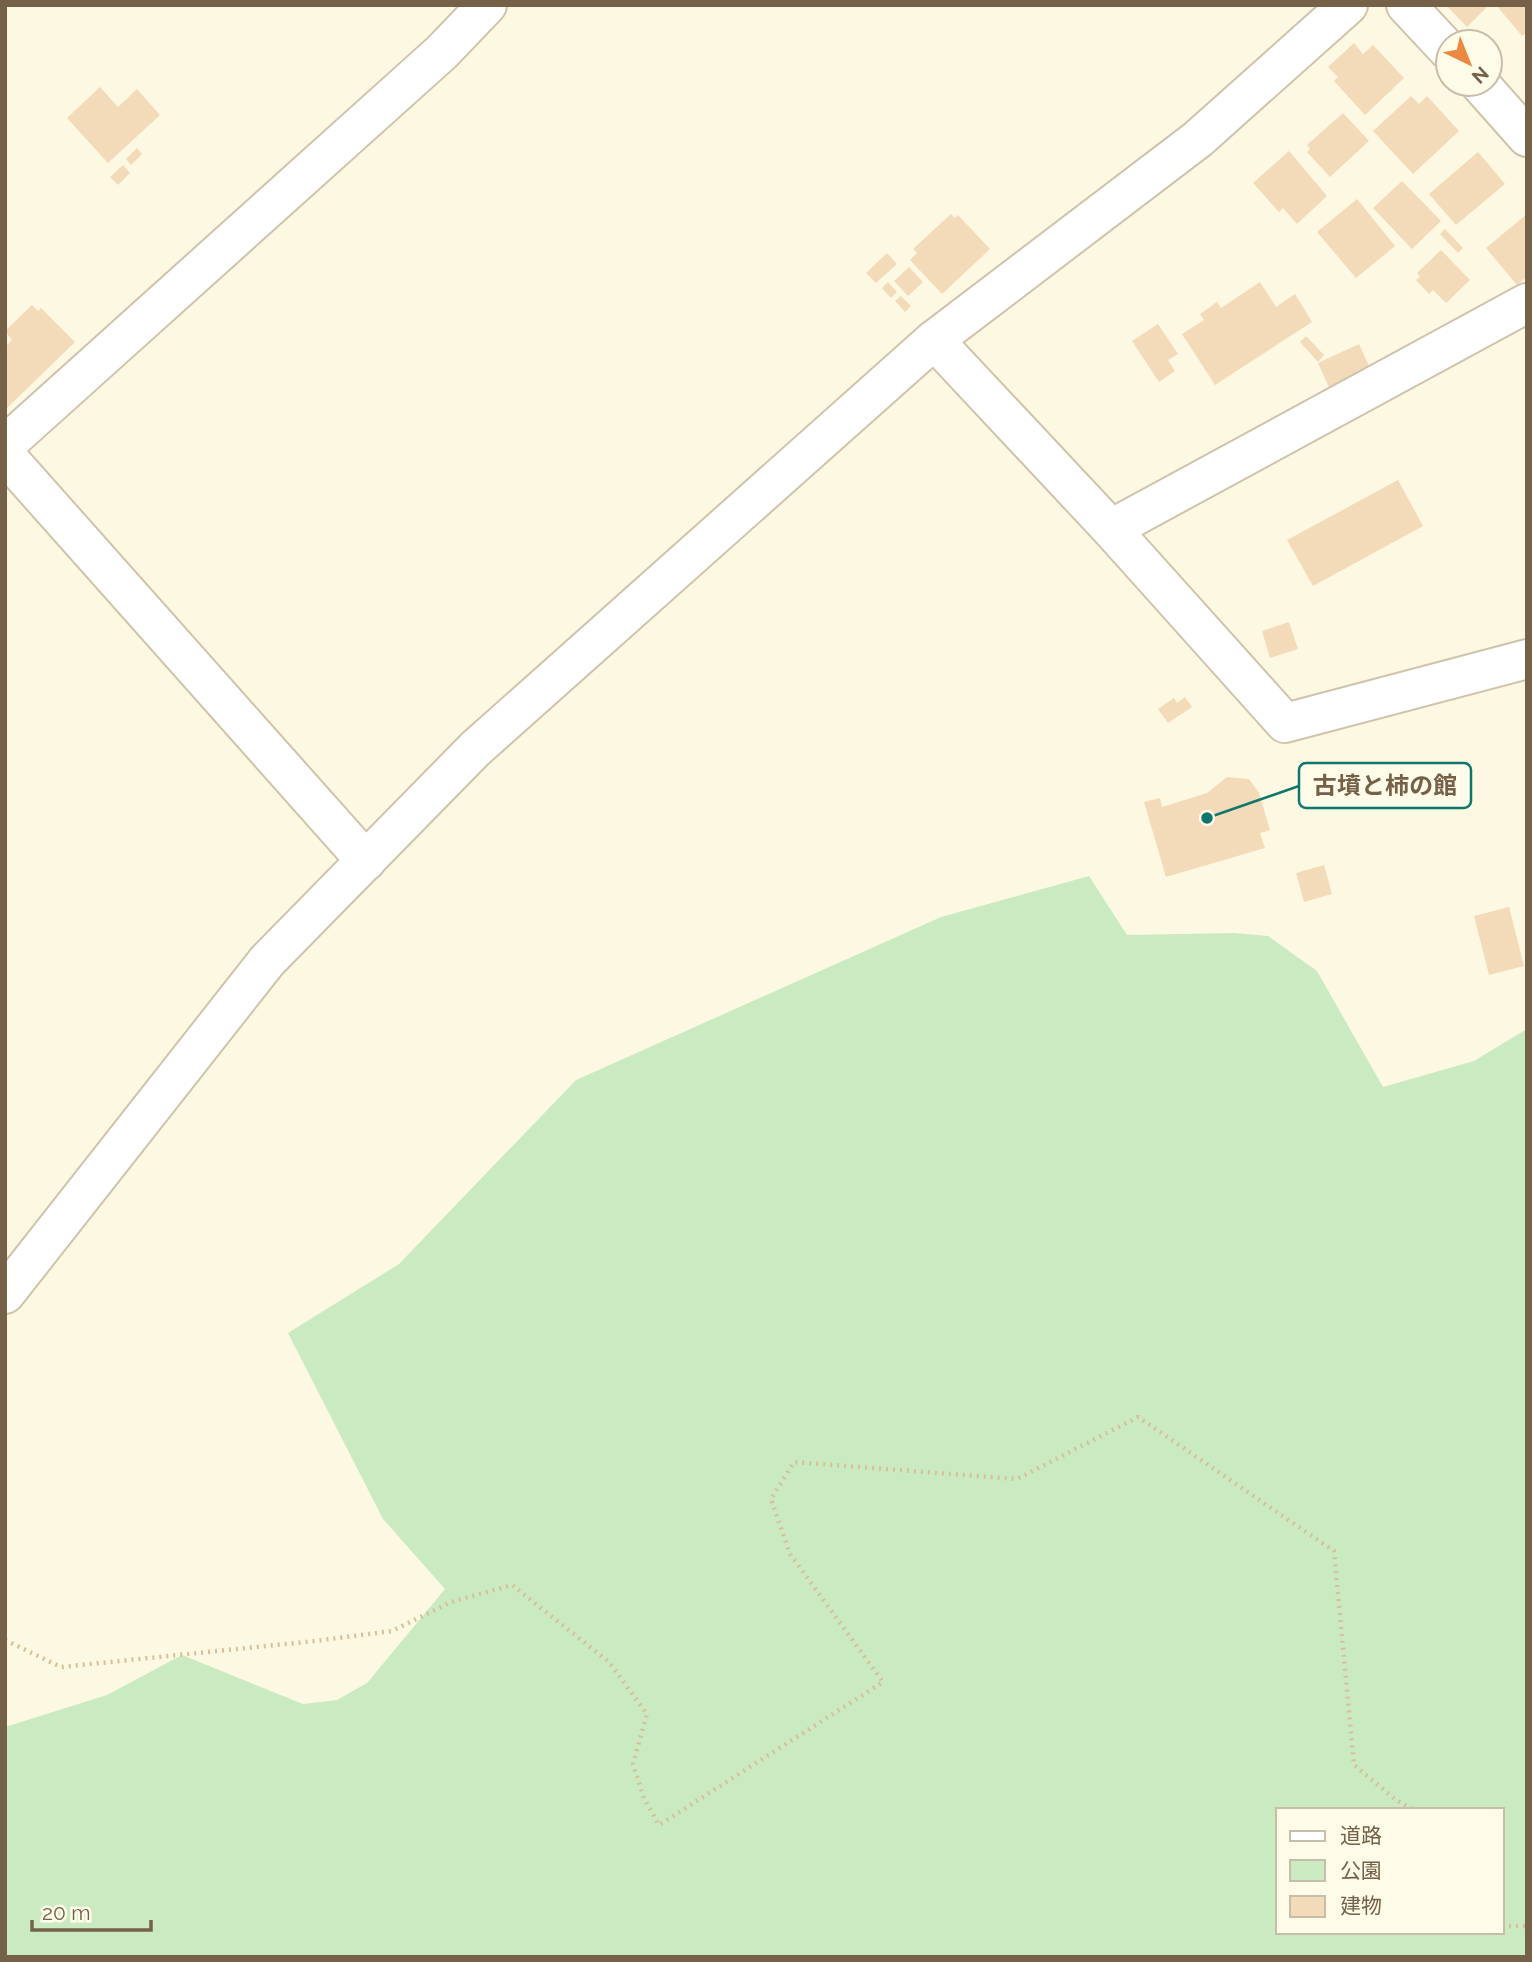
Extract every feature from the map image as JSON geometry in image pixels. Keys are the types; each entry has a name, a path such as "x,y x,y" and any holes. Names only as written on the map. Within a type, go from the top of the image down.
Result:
{"street":[{"path":"5,445 442,52 487,5"},
{"path":"5,1294 267,961 475,749 934,340 1198,139 1348,5"},
{"path":"1406,5 1434,35"},
{"path":"1492,98 1527,138"},
{"path":"1111,529 1527,303"},
{"path":"934,340 1111,529 1285,723 1527,659"},
{"path":"5,455 366,861"}],"path":[{"path":"5,1640 61,1667 315,1642 392,1631 451,1602 512,1585 609,1662 647,1714 633,1764 644,1798 659,1825 883,1682 790,1554 771,1499 794,1462 1017,1479 1138,1417 1334,1551 1354,1765 1396,1800 1410,1808"},
{"path":"1504,1926 1527,1926"}],"green space":[{"path":"1089,876 1127,935 1235,933 1268,936 1317,971 1383,1087 1474,1061 1527,1029 1527,1957 5,1957 5,1727 107,1695 182,1655 303,1704 337,1700 367,1683 445,1589 383,1519 288,1333 399,1264 576,1080 941,917"}],"building":[{"path":"1446,5 1489,5 1467,27"},
{"path":"1496,5 1527,5 1527,32 1522,36"},
{"path":"1354,43 1363,54 1373,45 1404,78 1365,115 1334,81 1338,77 1328,67"},
{"path":"100,87 118,107 137,89 160,115 108,163 67,118"},
{"path":"1411,96 1419,104 1427,96 1459,131 1413,174 1373,131"},
{"path":"1343,113 1369,141 1330,177 1307,152 1310,149 1307,145"},
{"path":"137,148 142,154 131,165 126,159"},
{"path":"1289,151 1327,196 1297,224 1283,208 1279,212 1253,183"},
{"path":"1478,152 1505,184 1456,225 1429,194"},
{"path":"123,165 130,173 118,185 110,177"},
{"path":"1402,181 1441,221 1412,249 1373,208"},
{"path":"1357,199 1395,246 1356,278 1317,232"},
{"path":"951,214 955,218 958,215 990,249 942,294 910,260 917,253 913,249"},
{"path":"1527,214 1527,277 1517,285 1486,248"},
{"path":"1445,229 1463,248 1458,253 1440,234"},
{"path":"1441,250 1470,280 1446,303 1433,290 1429,294 1416,280 1420,277 1417,273"},
{"path":"887,253 897,264 876,283 866,273"},
{"path":"909,267 923,282 908,296 894,281"},
{"path":"888,282 897,292 891,298 882,288"},
{"path":"1260,282 1276,307 1295,294 1312,322 1215,385 1182,334 1204,320 1200,314 1217,302 1221,308"},
{"path":"901,296 911,306 905,312 895,301"},
{"path":"32,305 38,311 41,308 75,342 5,410 5,347 12,340 5,331"},
{"path":"1158,324 1178,354 1168,360 1175,371 1159,382 1132,341"},
{"path":"1306,336 1324,355 1318,362 1300,342"},
{"path":"1359,344 1374,377 1333,396 1318,363"},
{"path":"1398,480 1423,526 1313,586 1287,540"},
{"path":"1289,622 1298,649 1270,658 1262,631"},
{"path":"1185,697 1192,707 1168,723 1158,709 1174,698 1177,703"},
{"path":"1227,777 1249,779 1259,793 1270,830 1260,833 1265,848 1166,877 1144,802 1160,798 1162,807 1207,793"},
{"path":"1324,865 1332,894 1304,902 1296,873"},
{"path":"1509,907 1524,966 1489,975 1474,916"}],"place":[{"name":"古墳と柿の館","path":"1207,818"}]}
